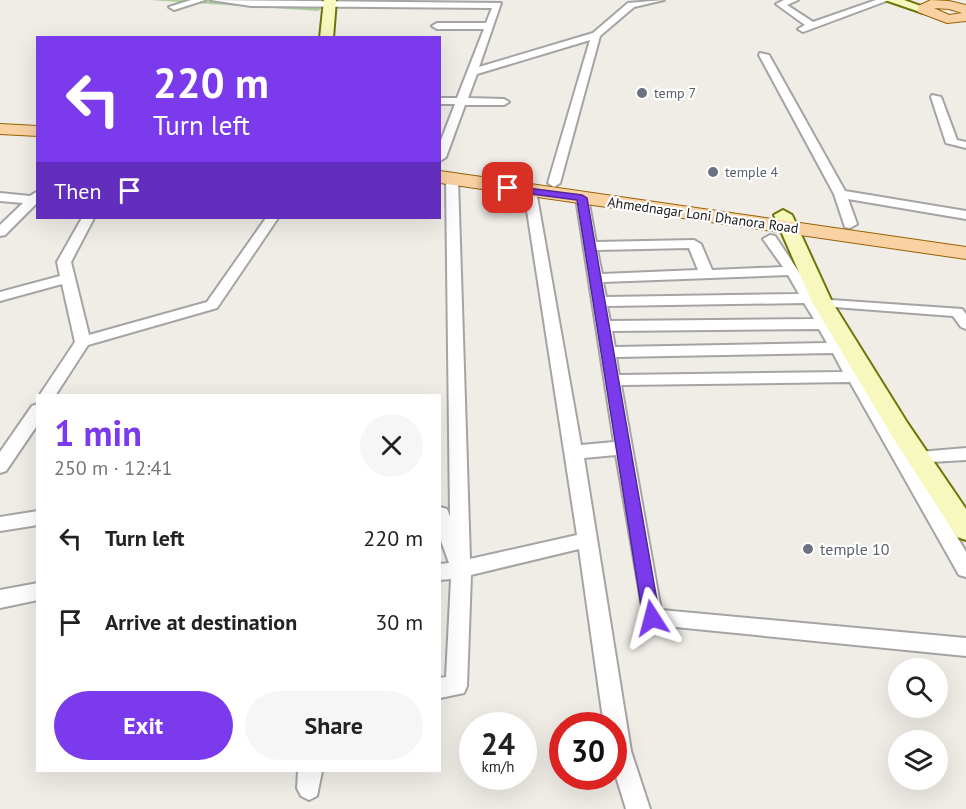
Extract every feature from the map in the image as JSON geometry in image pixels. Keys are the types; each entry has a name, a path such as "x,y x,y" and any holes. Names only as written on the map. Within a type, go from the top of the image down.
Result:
{"main road":[{"path":"950,2 965,19 947,18 928,13 923,9 930,3 950,2"},
{"path":"0,120 36,123"},
{"path":"0,129 36,132"},
{"name":"Ahmednagar Loni Dhanora Road","path":"444,175 554,183 780,227 850,224 966,242"},
{"name":"Ahmednagar Loni Dhanora Road","path":"444,175 530,191 966,254"}],"street":[{"path":"174,7 201,0"},
{"path":"215,0 251,3 498,5 462,100 442,143"},
{"path":"473,72 596,35 631,5 660,0"},
{"path":"794,0 780,4 813,26"},
{"path":"803,29 885,0"},
{"path":"891,0 923,9"},
{"path":"326,36 330,2"},
{"path":"437,26 490,26"},
{"path":"554,183 596,35"},
{"path":"764,55 840,194 850,224"},
{"path":"936,97 952,143 966,145"},
{"path":"441,101 504,102"},
{"path":"441,688 456,686 461,569 444,175"},
{"path":"530,191 574,452 619,751 638,809"},
{"path":"840,194 966,215"},
{"path":"0,197 35,198"},
{"path":"0,232 35,198"},
{"path":"582,198 652,618 966,647"},
{"path":"83,342 64,262 87,219"},
{"path":"48,394 83,342 212,305 271,219"},
{"path":"780,227 793,271 815,300 966,530"},
{"path":"780,227 815,300 823,324 966,569"},
{"path":"591,246 694,243 707,274"},
{"path":"596,278 793,271"},
{"path":"0,297 68,278"},
{"path":"600,302 815,300 963,318"},
{"path":"604,326 823,324"},
{"path":"608,352 838,348"},
{"path":"613,380 854,377"},
{"path":"0,466 36,413"},
{"path":"574,452 624,448"},
{"path":"919,459 966,454"},
{"path":"441,517 461,569"},
{"path":"0,524 36,518"},
{"path":"441,572 587,540"},
{"path":"0,598 36,591"}],"green space":[{"path":"149,0 330,0 318,11"}],"place":[{"name":"temp 7","path":"642,93"},
{"name":"temple 4","path":"713,172"},
{"name":"temple 10","path":"808,549"}],"route":[{"path":"508,188 582,198 652,618"}]}
